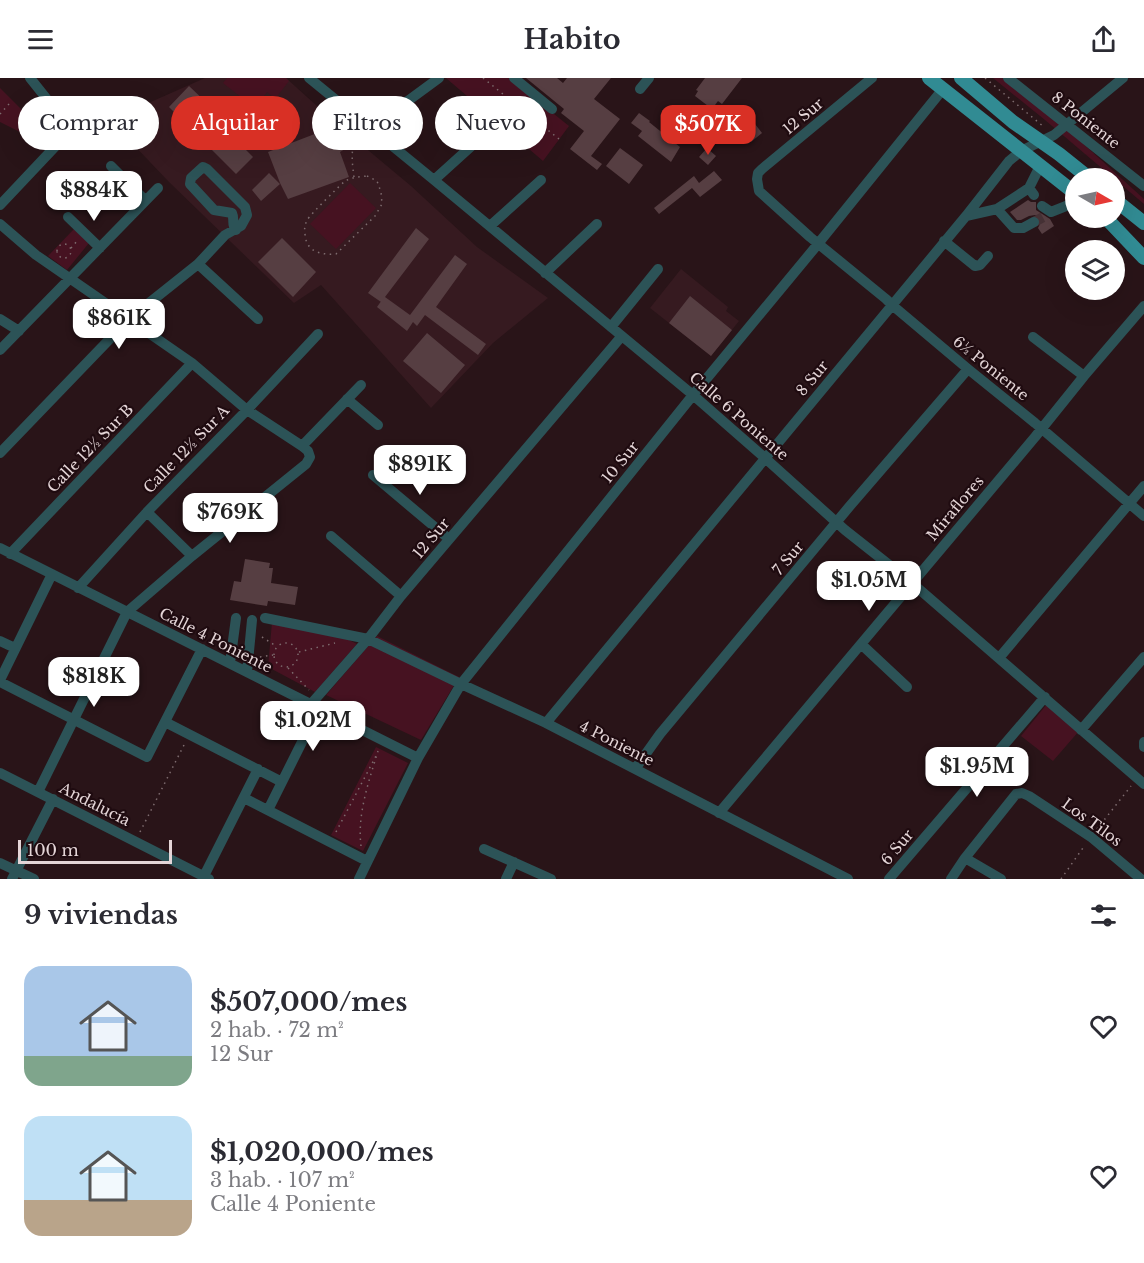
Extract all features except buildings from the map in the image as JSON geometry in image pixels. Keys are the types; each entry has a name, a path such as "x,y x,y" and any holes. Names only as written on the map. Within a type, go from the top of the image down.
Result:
{"main road":[{"path":"929,78 1065,185"},
{"path":"961,78 1013,122 1076,168"},
{"path":"1125,208 1144,224"},
{"path":"1116,228 1144,258"},
{"path":"1120,228 1144,246"}],"street":[{"path":"30,78 44,96"},
{"name":"Calle 6 Poniente","path":"310,78 332,96"},
{"path":"412,96 439,78"},
{"path":"514,78 552,109"},
{"path":"640,89 649,78"},
{"name":"12 Sur","path":"757,179 762,168 871,78"},
{"name":"8 Poniente","path":"1008,78 1143,184"},
{"name":"8 Sur","path":"546,723 1006,165 1021,151 1051,137 1124,78"},
{"name":"10 Sur","path":"359,879 418,758 461,684 943,89"},
{"path":"0,206 52,150"},
{"name":"Calle 6 Poniente","path":"398,150 693,395 837,522 912,583 1081,730 1142,778"},
{"path":"434,180 467,150"},
{"path":"111,166 145,200"},
{"path":"966,216 997,209 1031,192 1040,166"},
{"path":"0,453 129,320 198,264 225,236 237,230 246,220 245,207 203,167 191,178 190,184 214,210 232,213 233,225 237,230"},
{"name":"6½ Poniente","path":"757,179 759,191 818,244 1144,516"},
{"path":"490,226 541,180"},
{"path":"0,350 158,188"},
{"path":"1047,211 1065,205"},
{"path":"997,209 1014,228 1023,228 1034,222"},
{"path":"68,218 100,248"},
{"path":"0,224 36,255 192,363 247,410 302,446 308,451 310,458 306,464 127,612 38,792"},
{"path":"545,273 597,224"},
{"path":"944,241 975,266 980,265 988,256"},
{"path":"198,264 258,319"},
{"path":"611,327 658,269"},
{"name":"Miraflores","path":"719,813 1144,306"},
{"path":"0,319 19,331"},
{"name":"Calle 12½ Sur A","path":"78,588 147,512 318,334"},
{"name":"12 Sur","path":"267,810 282,782 316,704 401,596 621,337"},
{"path":"1033,338 1084,376"},
{"name":"Calle 12½ Sur B","path":"5,551 192,363"},
{"name":"7 Sur","path":"634,769 660,734 837,522 968,369"},
{"path":"302,446 361,385"},
{"path":"347,399 378,425"},
{"path":"373,476 449,539"},
{"path":"999,658 1144,486"},
{"path":"147,512 192,556"},
{"path":"331,536 401,596"},
{"name":"Calle 4 Poniente","path":"5,551 316,704 418,758"},
{"path":"52,574 0,681 147,757 202,649"},
{"path":"230,663 236,618"},
{"name":"4 Poniente","path":"265,618 369,639 546,723 848,879"},
{"path":"247,672 252,625"},
{"path":"0,641 15,648"},
{"path":"861,644 907,687"},
{"path":"1081,730 1144,657"},
{"name":"6 Sur","path":"889,879 1045,697"},
{"path":"165,722 282,782"},
{"path":"1144,742 1144,747"},
{"path":"206,878 258,769"},
{"name":"Andalucía","path":"0,772 206,878"},
{"name":"Los Tilos","path":"965,858 1016,794 1022,793 1091,837 1141,879"},
{"path":"244,798 367,861"},
{"path":"14,875 53,799"},
{"path":"484,849 550,879"},
{"path":"951,879 965,858 1001,879"},
{"path":"506,879 514,862"},
{"path":"0,863 14,875 34,879"}],"path":[{"path":"483,78 558,139"},
{"path":"0,114 9,104"},
{"path":"352,150 354,177"},
{"path":"367,176 377,181 382,204 375,216 336,254 324,255 311,250 305,240 304,228 308,219 344,182 354,177 367,176"},
{"path":"62,245 71,249 66,257 60,256 58,252 58,248 62,245"},
{"path":"252,625 277,647"},
{"path":"284,642 295,646 298,653 297,661 287,667 276,663 274,655 277,647 284,642"},
{"path":"298,653 339,642"},
{"path":"249,659 274,655"},
{"path":"287,667 316,704"},
{"path":"135,841 189,734"},
{"path":"330,842 379,750 361,815 360,844 367,861"},
{"path":"1061,879 1091,837 1142,778"}],"shaded area":[{"path":"205,78 286,78 312,102 312,150 368,150 477,247 548,298 493,343 431,408 321,285 294,303 139,150 159,150 159,98"},
{"path":"227,78 286,78 289,81 277,96 272,96 267,92 264,96 240,96 223,83"},
{"path":"446,78 509,78 532,96 467,96"},
{"path":"993,78 1003,78 1067,129 1110,168 1102,168"},
{"path":"0,88 18,106 18,131 0,122"},
{"path":"547,108 569,126 543,161 530,150 547,150"},
{"path":"1125,182 1144,199 1144,204 1125,188"},
{"path":"350,183 376,208 336,249 310,224"},
{"path":"74,229 89,243 67,270 48,256"},
{"path":"681,269 728,307 726,311 739,321 711,356 650,308"},
{"path":"272,622 337,634 357,644 315,692 268,667"},
{"path":"377,636 459,677 421,740 326,695"},
{"path":"1047,704 1079,731 1053,761 1021,736"},
{"path":"376,747 408,763 363,851 331,835"}],"tunnel":[{"path":"1034,222 1047,215"}]}
